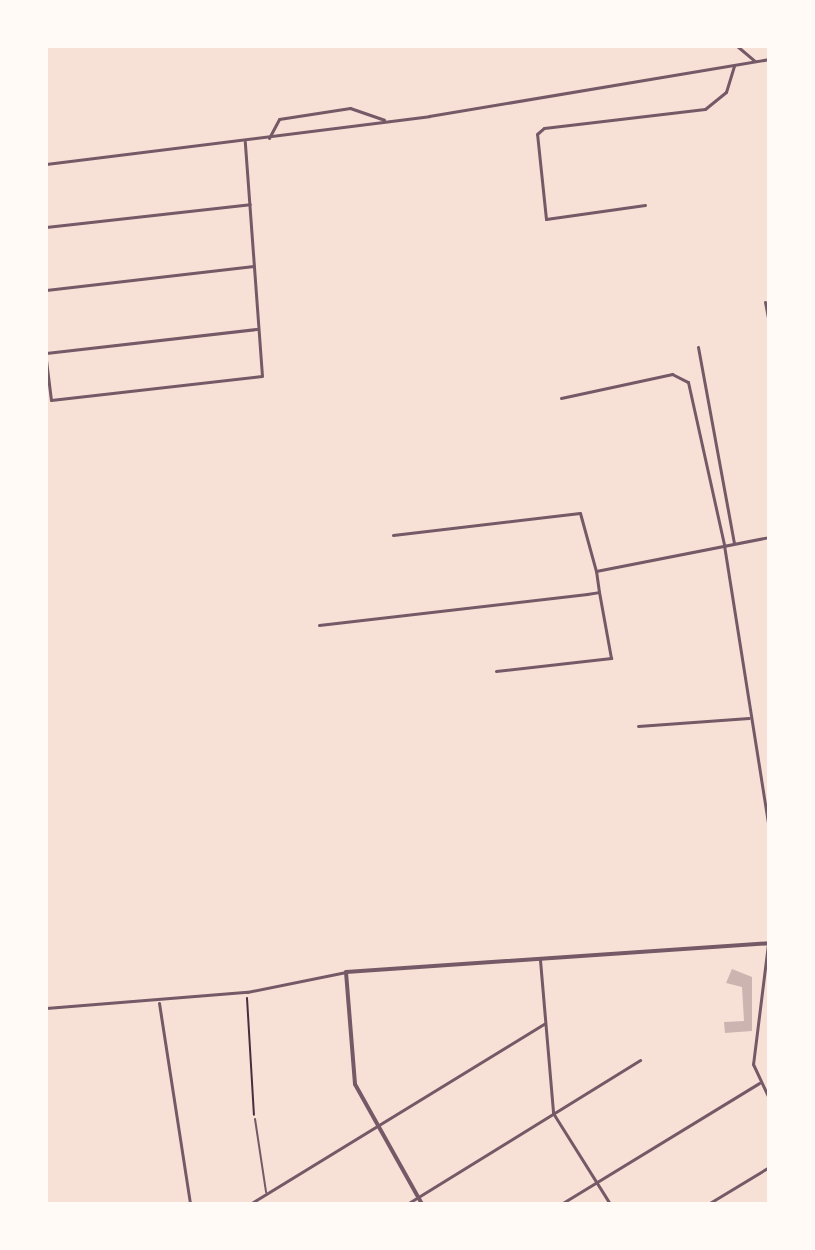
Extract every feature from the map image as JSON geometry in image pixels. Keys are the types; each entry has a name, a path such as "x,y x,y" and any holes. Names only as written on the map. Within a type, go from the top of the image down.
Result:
{"street":[{"path":"737,46 755,61"},
{"path":"46,164 245,142 769,59"},
{"path":"645,205 546,219 537,134 544,128 705,109 726,92 734,65"},
{"path":"269,138 279,119 336,110 357,109 387,121"},
{"path":"46,360 51,400 262,376 245,142"},
{"path":"46,227 250,204"},
{"path":"46,290 254,266"},
{"path":"765,302 769,323"},
{"path":"46,353 258,329"},
{"path":"698,347 734,543"},
{"path":"561,398 681,376 692,393 724,545 769,829"},
{"path":"393,535 580,513 596,571 611,658 496,671"},
{"path":"596,571 769,537"},
{"path":"319,625 599,592"},
{"path":"638,726 749,718"},
{"path":"46,1008 159,1003 247,992 346,972 769,943 753,1064 759,1083 769,1098"},
{"path":"540,960 553,1113 610,1204"},
{"path":"346,972 355,1084 375,1125 422,1204"},
{"path":"159,1003 190,1204"},
{"path":"250,1204 544,1024"},
{"path":"407,1204 640,1060"},
{"path":"561,1204 759,1083"},
{"path":"708,1204 769,1167"}],"lane":[{"path":"255,1119 266,1193"}],"path":[{"path":"247,992 255,1119"}],"building":[{"path":"732,969 752,977 752,1031 725,1033 724,1022 744,1021 742,987 726,983"}]}
